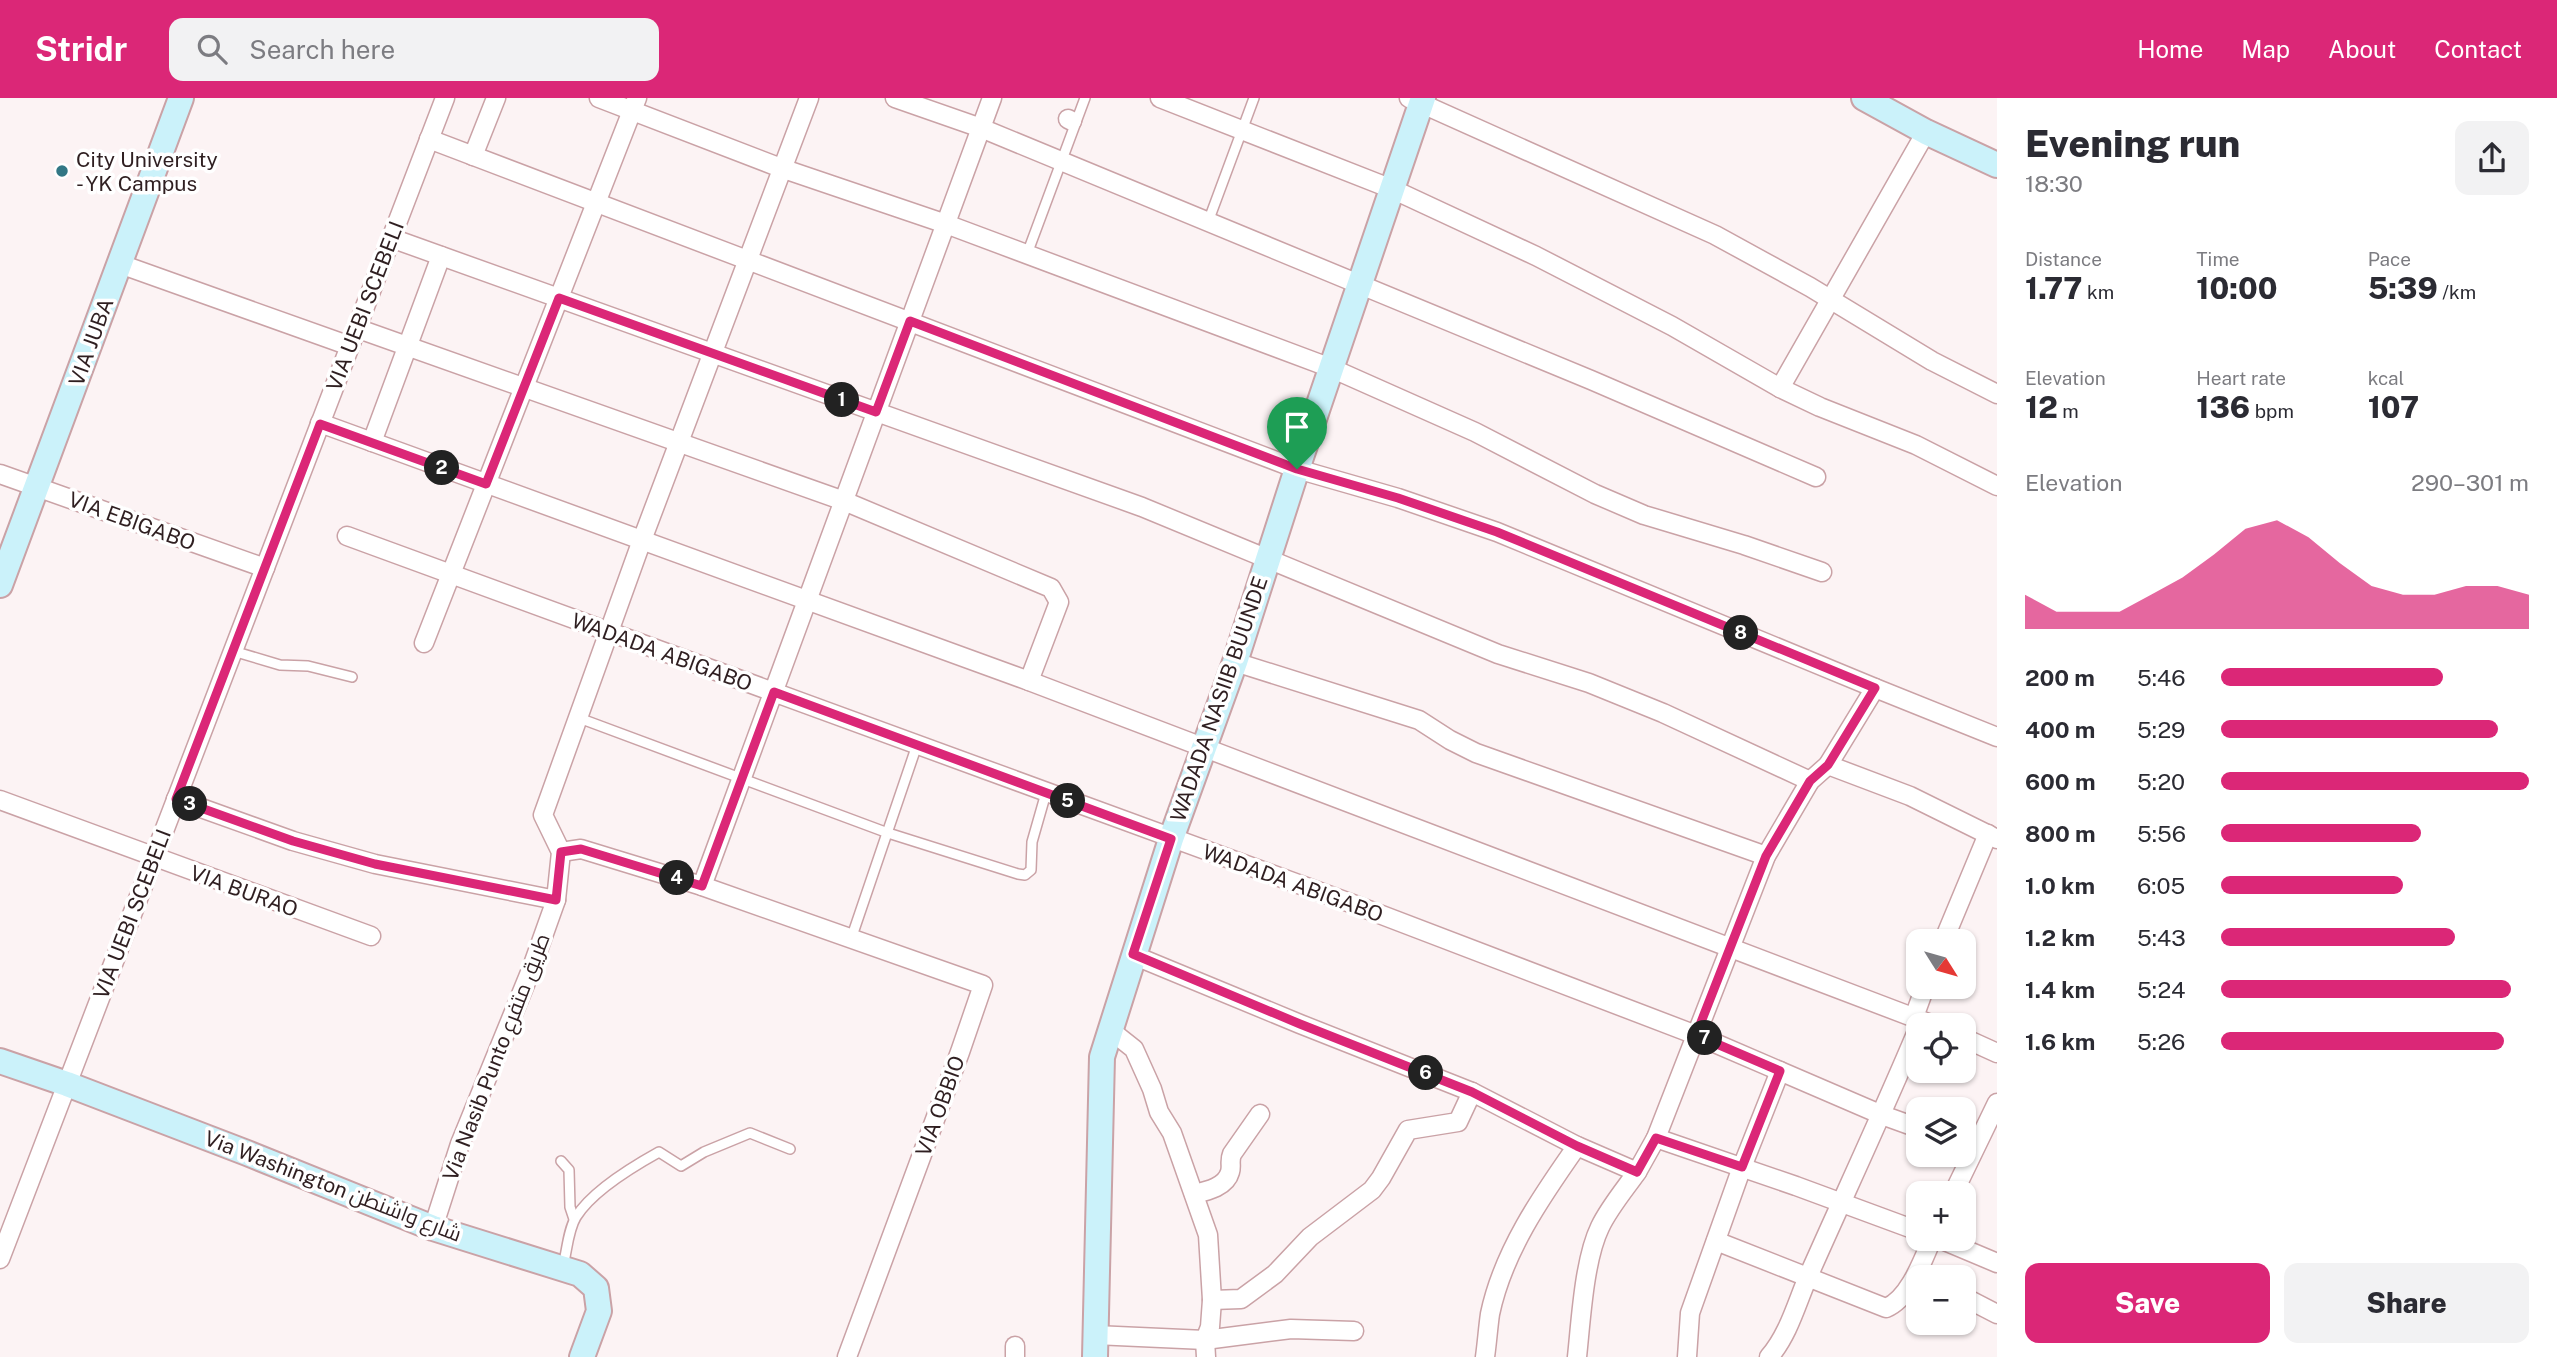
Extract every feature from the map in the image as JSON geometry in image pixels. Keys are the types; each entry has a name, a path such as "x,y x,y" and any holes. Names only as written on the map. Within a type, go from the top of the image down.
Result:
{"street":[{"name":"VIA JUBA","path":"0,586 181,98"},
{"name":"VIA UEBI SCEBELI","path":"0,1259 444,98"},
{"path":"473,156 496,98"},
{"path":"599,98 635,104 781,168 946,224 1331,368 1475,432 1595,494 1632,509 1822,572"},
{"path":"809,98 642,540 544,815 561,852 581,849 702,886 851,939"},
{"path":"895,98 981,128 1591,380 1816,477"},
{"path":"702,886 992,98"},
{"path":"1160,98 1392,189 1536,256 1672,326 1780,388 1916,445 1997,486"},
{"path":"1864,98 1891,104 1926,132 1997,165"},
{"path":"1418,100 1715,235 1932,361 1997,394"},
{"name":"WADADA NASIIB BUUNDE","path":"1095,1346 1102,1056 1171,839 1235,662 1392,189 1418,100"},
{"path":"424,643 635,104"},
{"path":"1780,388 1926,132"},
{"path":"429,139 1297,469 1398,498 1497,532 1997,737"},
{"path":"391,238 1142,507 1498,654 1589,683 1663,713 1810,781"},
{"path":"372,442 441,256"},
{"path":"120,264 353,337 407,346 844,501 1051,588 1059,602 1029,681"},
{"path":"320,424 1029,681 1731,946 1906,1017"},
{"name":"VIA EBIGABO","path":"0,474 265,568"},
{"name":"WADADA ABIGABO","path":"348,537 1353,904 1696,1035 1906,1124"},
{"path":"1235,662 1419,720 1476,753 1766,856"},
{"path":"1577,1357 1582,1302 1600,1226 1637,1172 1656,1138 1766,856 1810,781 1828,765 1875,688"},
{"path":"1828,765 1910,796 1993,836 1949,929"},
{"path":"176,799 293,841 375,864 556,900"},
{"name":"VIA BURAO","path":"0,800 371,936"},
{"name":"Via Nasib Punto طريق متفرع","path":"433,1228 460,1144 531,970 556,900 561,852"},
{"name":"VIA OBBIO","path":"846,1357 983,985 851,939"},
{"path":"1133,954 1472,1092 1577,1146 1637,1172"},
{"path":"1111,1030 1134,1049 1159,1112 1172,1133 1208,1235 1212,1300 1205,1348"},
{"path":"1976,1043 1997,1053"},
{"path":"1778,1354 1808,1276 1906,1060"},
{"name":"Via Washington شارع واشنطن","path":"0,1061 247,1153 433,1228 580,1274 596,1289 599,1311 582,1357"},
{"path":"1687,1357 1690,1313 1742,1167 1780,1071"},
{"path":"1212,1300 1241,1299 1275,1275 1310,1237 1371,1190 1381,1178 1408,1130 1458,1122 1472,1092"},
{"path":"1976,1141 1991,1127 1997,1103"},
{"path":"1194,1194 1211,1190 1226,1180 1231,1170 1229,1160 1232,1154 1261,1114"},
{"path":"1656,1138 1906,1227"},
{"path":"1485,1357 1491,1310 1508,1261 1537,1203 1577,1146"},
{"path":"1716,1241 1886,1308 1906,1291"},
{"path":"1968,1251 1997,1263"},
{"path":"1976,1303 1997,1314"},
{"path":"1095,1346 1205,1348 1291,1329 1354,1331"}],"lane":[{"path":"1027,254 1085,98"},
{"path":"1208,222 1254,98"},
{"path":"233,651 281,665 308,666 352,677"},
{"path":"579,718 888,833 1025,875 1031,870 1032,842 1046,793"},
{"path":"851,939 917,745"},
{"path":"574,1219 604,1188 659,1152 681,1166 704,1152 750,1133 790,1149"},
{"path":"561,1161 569,1170 570,1207 574,1219 563,1268"}],"place":[{"name":"City University - YK Campus","path":"62,171"}],"route":[{"path":"559,298 876,412 910,321 1297,469 1398,498 1497,532 1875,688 1828,765 1810,781 1766,856 1696,1035 1780,1071 1742,1167 1656,1138 1637,1172 1577,1146 1472,1092 1133,954 1171,839 774,692 702,886 581,849 561,852 556,900 375,864 293,841 176,799 320,424 486,484 559,298"}]}
